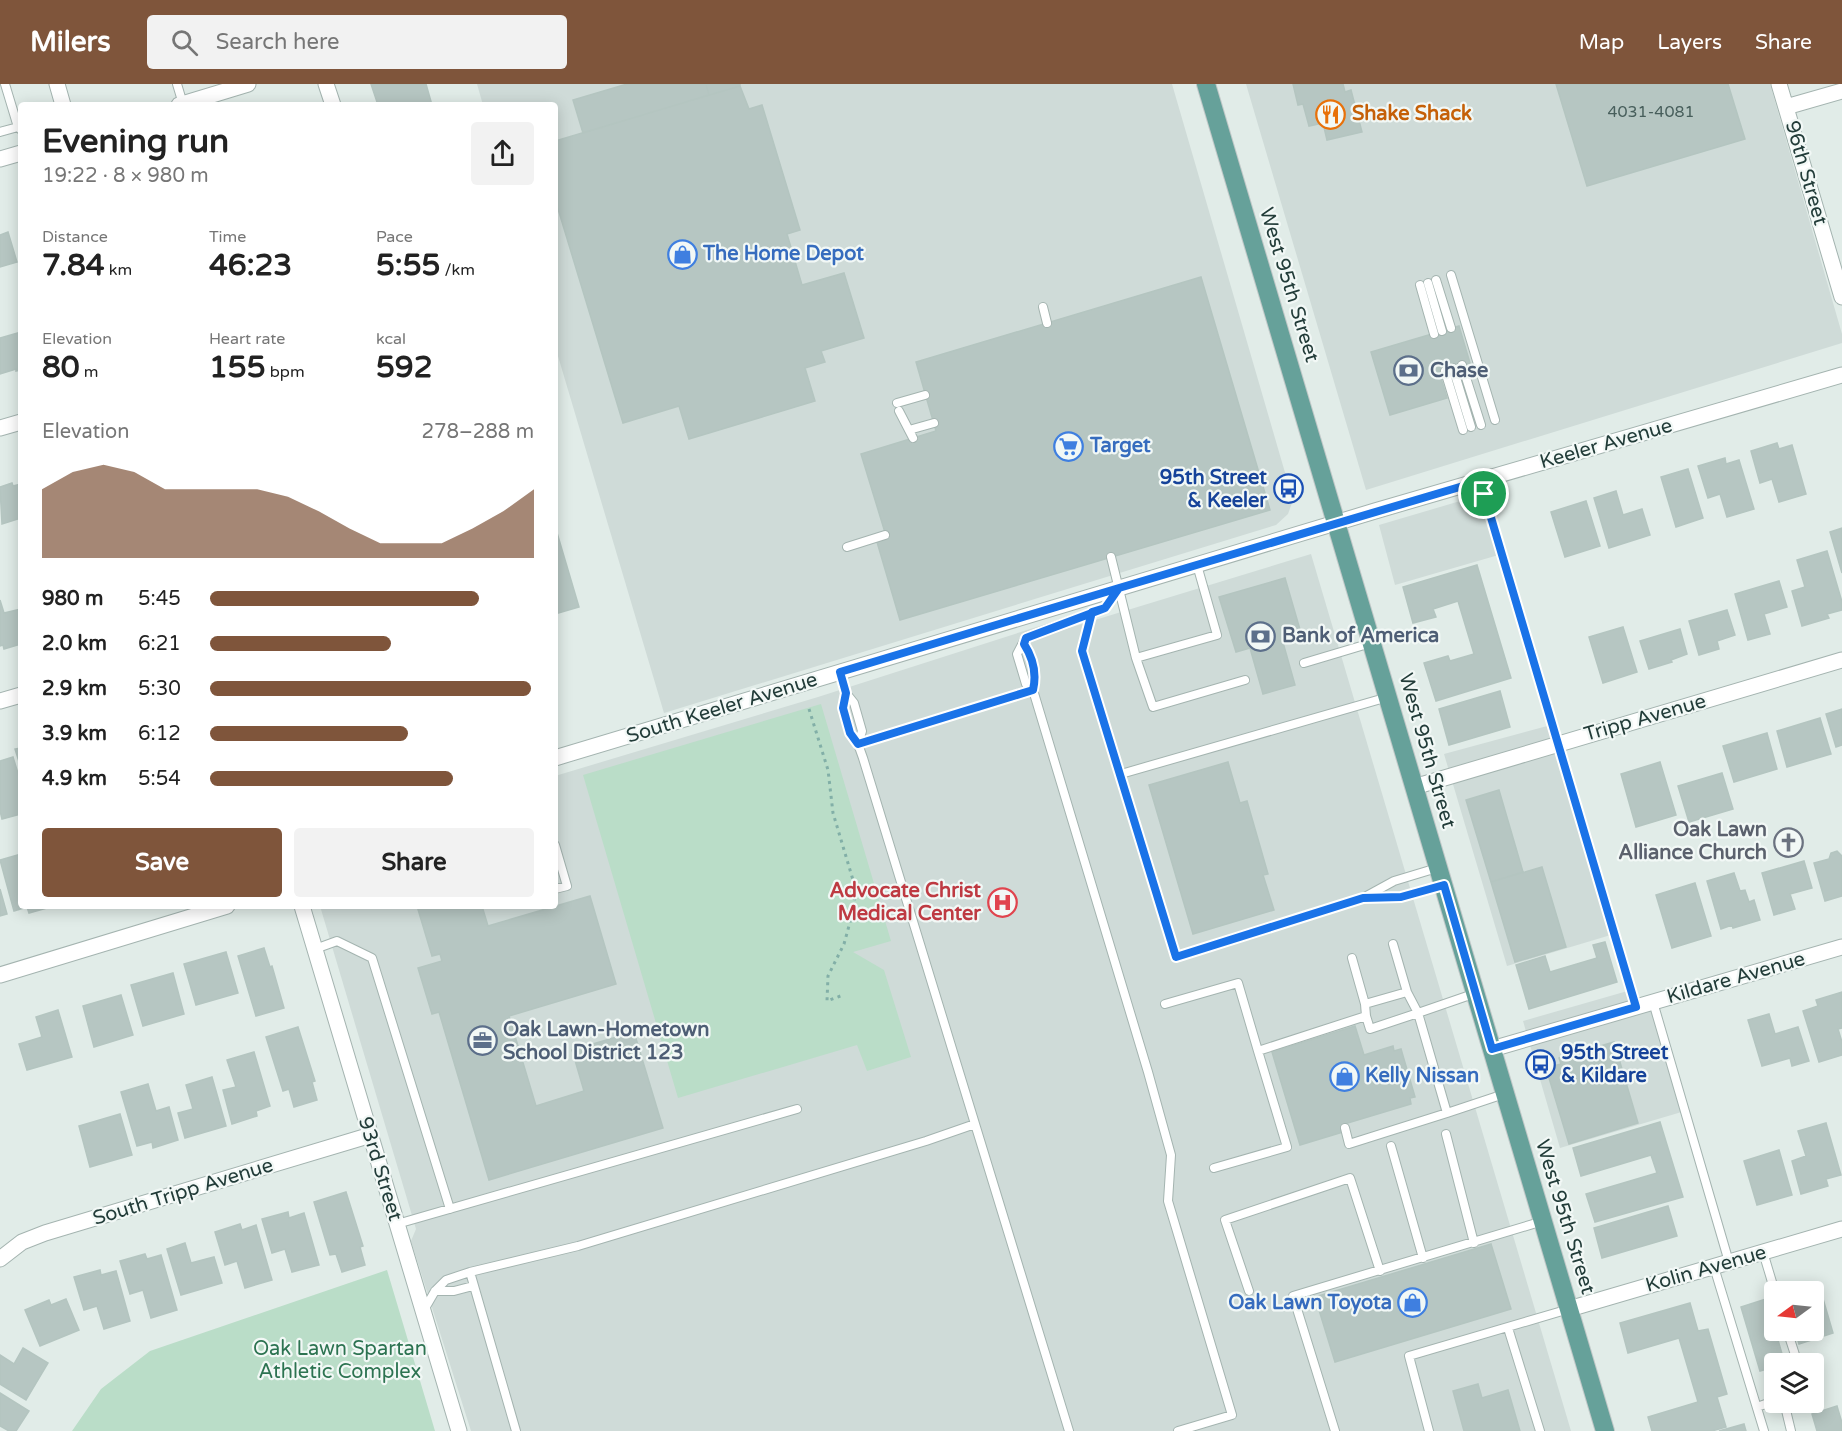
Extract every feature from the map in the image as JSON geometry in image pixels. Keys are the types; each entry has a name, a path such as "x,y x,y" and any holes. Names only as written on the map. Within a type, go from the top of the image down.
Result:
{"main road":[{"name":"West 95th Street","path":"1206,84 1605,1431"}],"street":[{"path":"57,84 62,102"},
{"path":"188,102 248,84"},
{"path":"326,84 332,102"},
{"name":"96th Street","path":"1779,84 1842,297"},
{"path":"1786,107 1842,91"},
{"path":"0,159 18,154"},
{"name":"Keeler Avenue","path":"1336,523 1842,375"},
{"path":"0,428 18,423"},
{"name":"South Keeler Avenue","path":"558,757 1336,523"},
{"name":"Tripp Avenue","path":"1414,787 1842,660"},
{"path":"0,701 18,696"},
{"path":"0,975 217,909"},
{"name":"93rd Street","path":"303,909 459,1431"},
{"name":"Kildare Avenue","path":"1492,1049 1842,947"},
{"name":"South Tripp Avenue","path":"0,1258 22,1242 45,1233 370,1135"},
{"name":"Kolin Avenue","path":"1569,1309 1842,1229"}],"lane":[{"path":"5,84 18,126"},
{"path":"177,84 181,102"},
{"path":"0,132 18,129"},
{"path":"1451,275 1495,420"},
{"path":"1436,280 1451,328"},
{"path":"1424,284 1438,332"},
{"path":"1043,308 1047,323"},
{"path":"1462,365 1481,425"},
{"path":"1463,430 1449,369 1472,427"},
{"path":"913,438 898,407 925,395"},
{"path":"909,430 934,423"},
{"path":"1480,481 1636,1007"},
{"path":"847,547 885,535"},
{"path":"1111,557 1136,658 1153,707 1245,680"},
{"path":"1136,658 1217,635 1197,565"},
{"path":"1033,690 1026,684 1017,654 1026,638 1105,608 1119,588"},
{"path":"1092,612 1082,651 1176,957 1363,898 1394,881 1441,877"},
{"path":"1304,663 1372,643"},
{"path":"1024,644 1030,653 1036,677 1033,690 1171,1155 1168,1201 1232,1415 1178,1431"},
{"path":"840,672 846,693 854,703 862,731 858,744"},
{"path":"858,744 1033,690"},
{"path":"846,693 843,708 850,733 858,744 1069,1431"},
{"path":"1121,774 1388,697"},
{"path":"558,855 567,886 558,888"},
{"path":"1363,898 1401,897 1441,877"},
{"path":"315,949 337,941 372,958 450,1209"},
{"path":"1393,944 1407,992 1418,1013 1447,1113"},
{"path":"1352,958 1370,1029 1476,993"},
{"path":"1165,1004 1238,983 1287,1147 1214,1168"},
{"path":"1365,1004 1407,992"},
{"path":"1653,1002 1730,1262"},
{"path":"1258,1051 1366,1016"},
{"path":"1345,1128 1349,1144 1505,1093"},
{"path":"397,1224 797,1109"},
{"path":"423,1312 435,1291 446,1280 578,1245 926,1141 975,1124"},
{"path":"1446,1134 1474,1243"},
{"path":"1390,1146 1423,1258"},
{"path":"1249,1291 1225,1220 1350,1178 1380,1271"},
{"path":"1335,1431 1293,1296 1543,1221"},
{"path":"1762,1252 1771,1281"},
{"path":"1714,1267 1764,1431"},
{"path":"470,1272 516,1431"},
{"path":"435,1291 454,1291 473,1286"},
{"path":"1429,1431 1410,1356 1569,1309"},
{"path":"1508,1328 1540,1431"},
{"path":"1757,1407 1764,1405"},
{"path":"1787,1413 1791,1431"}],"path":[{"path":"809,709 828,770 834,813 856,890 852,915 843,944 828,976 827,1001 843,995"}],"shaded area":[{"path":"477,84 1172,84 1293,500 1288,514 1276,525 664,713 558,356 558,102 482,102"},
{"path":"1246,84 1770,84 1842,334 1842,343 1366,490"},
{"path":"1484,494 1502,554 1395,585 1379,525"},
{"path":"1311,554 1571,1431 471,1431 411,1241 416,1229 321,909 558,909 558,775 818,697 1046,624 1049,634"},
{"path":"1551,725 1614,934 1507,966 1444,754"},
{"path":"1631,990 1636,1007 1653,1002 1685,1111 1560,1148 1523,1021"}],"green space":[{"path":"821,704 891,941 853,952 884,970 911,1057 867,1071 857,1045 678,1098 583,775"},
{"name":"Oak Lawn Spartan Athletic Complex","path":"387,1270 435,1431 72,1431 101,1389 150,1351"}],"building":[{"path":"371,84 426,84 431,102 377,102"},
{"path":"627,84 706,84 709,95 583,133 573,100"},
{"path":"706,84 740,84 740,86 709,95"},
{"name":"Shake Shack","path":"1293,84 1343,84 1345,92 1351,90 1362,132 1327,140 1323,123 1309,126 1303,104 1298,105"},
{"path":"1556,84 1728,84 1745,139 1587,186"},
{"name":"The Home Depot","path":"740,86 749,109 762,105 800,230 787,234 802,285 844,273 864,338 821,351 825,362 805,368 815,401 689,439 679,406 623,423 558,209 558,140"},
{"path":"8,232 17,262 0,267 0,235"},
{"name":"Target","path":"1201,277 1270,510 900,620 877,542 887,539 861,454 936,431 916,362"},
{"name":"Chase","path":"1459,326 1470,363 1439,372 1447,398 1390,415 1371,352"},
{"path":"18,333 18,371 16,369 0,374 0,338"},
{"path":"1777,443 1779,449 1792,445 1806,494 1779,502 1772,479 1760,483 1751,451"},
{"path":"1725,458 1726,464 1739,460 1754,509 1727,517 1720,494 1708,498 1698,466"},
{"path":"1688,469 1703,518 1676,527 1661,477"},
{"path":"12,483 13,486 18,485 18,519 2,524 0,487"},
{"path":"1616,491 1623,515 1642,509 1650,535 1609,548 1594,498"},
{"path":"1586,501 1600,546 1565,557 1551,512"},
{"path":"1842,528 1842,573 1830,532"},
{"path":"558,536 579,607 558,613"},
{"path":"1827,551 1842,602 1842,610 1827,614 1829,618 1802,626 1792,591 1805,587 1797,560"},
{"path":"1477,565 1511,678 1436,701 1424,663 1448,656 1450,661 1474,654 1458,601 1433,609 1436,617 1413,623 1403,587"},
{"name":"Bank of America","path":"1285,578 1301,633 1282,639 1295,685 1263,694 1250,648 1236,652 1219,597"},
{"path":"1779,581 1787,607 1764,614 1770,634 1748,640 1735,594"},
{"path":"0,600 4,613 18,610 18,645 4,649 3,645 0,646"},
{"path":"1727,610 1735,635 1717,641 1719,649 1699,655 1689,621"},
{"path":"1623,627 1637,672 1603,683 1589,637"},
{"path":"1680,629 1687,654 1671,660 1672,662 1649,669 1640,641"},
{"path":"1500,691 1510,727 1449,745 1439,709"},
{"path":"1842,709 1842,745 1836,747 1826,714"},
{"path":"1820,718 1831,754 1787,767 1777,731"},
{"path":"1767,733 1777,769 1734,782 1723,746"},
{"path":"13,757 18,773 18,815 2,819 0,811 0,761"},
{"path":"1228,762 1240,803 1247,801 1268,874 1263,875 1274,910 1193,934 1149,785"},
{"path":"1660,762 1676,815 1636,827 1621,774"},
{"path":"1722,773 1733,809 1689,822 1678,786"},
{"path":"1499,790 1523,872 1491,882 1466,800"},
{"path":"1837,851 1842,856 1842,896 1825,901 1814,863 1829,859 1831,853"},
{"path":"18,855 18,909 20,909 14,911 0,860"},
{"path":"1804,861 1812,888 1790,894 1795,909 1774,915 1762,873"},
{"path":"1542,867 1566,947 1515,962 1491,882"},
{"path":"1734,873 1740,891 1745,890 1749,902 1754,900 1760,920 1721,929 1707,881"},
{"path":"1695,883 1711,936 1672,948 1656,895"},
{"path":"0,889 7,914 0,916"},
{"name":"Oak Lawn-Hometown School District 123","path":"590,896 616,984 509,1016 536,1106 584,1091 572,1050 634,1032 663,1128 489,1180 439,1012 432,1014 418,968 442,961 440,954 432,956 418,909 483,909 488,926 546,909 558,909 558,905"},
{"path":"28,909 43,909 29,913"},
{"path":"1605,942 1617,982 1529,1009 1516,965 1545,956 1550,972 1597,958 1593,945"},
{"path":"264,948 270,967 272,966 284,1008 256,1016 238,956"},
{"path":"226,952 238,993 196,1005 184,964"},
{"path":"173,973 184,1014 143,1026 131,985"},
{"path":"1842,992 1842,1028 1838,1029 1842,1042 1842,1055 1819,1062 1803,1011 1818,1006 1816,1000"},
{"path":"121,995 133,1035 94,1047 83,1006"},
{"path":"58,1010 72,1057 27,1070 19,1044 42,1037 36,1017"},
{"path":"1769,1014 1775,1034 1798,1027 1809,1061 1792,1066 1790,1058 1762,1066 1748,1020"},
{"name":"Kelly Nissan","path":"1355,1026 1364,1055 1393,1046 1394,1051 1401,1049 1415,1097 1410,1098 1411,1104 1341,1125 1343,1132 1300,1145 1272,1052"},
{"path":"298,1027 315,1081 312,1082 317,1100 294,1107 289,1089 283,1091 266,1037"},
{"path":"1614,1042 1638,1123 1569,1144 1546,1068 1561,1064 1559,1058"},
{"path":"254,1052 270,1106 256,1111 257,1116 232,1124 223,1090 236,1087 227,1060"},
{"path":"212,1077 226,1126 185,1138 178,1113 193,1109 186,1085"},
{"path":"148,1084 156,1111 169,1107 178,1140 153,1148 152,1142 137,1146 121,1092"},
{"path":"120,1114 132,1155 90,1167 79,1126"},
{"path":"1660,1122 1683,1197 1595,1222 1586,1194 1657,1173 1651,1155 1581,1176 1573,1148"},
{"path":"1826,1123 1841,1175 1826,1179 1828,1186 1801,1194 1792,1161 1806,1156 1798,1131"},
{"path":"1779,1150 1792,1195 1757,1205 1744,1161"},
{"path":"346,1192 363,1246 360,1247 365,1265 342,1272 336,1254 330,1255 314,1202"},
{"path":"1668,1206 1677,1236 1602,1258 1594,1228"},
{"path":"288,1212 289,1218 304,1213 319,1265 292,1272 285,1249 272,1253 262,1219"},
{"path":"240,1224 242,1230 256,1225 272,1280 245,1288 237,1261 225,1265 215,1232"},
{"path":"185,1243 191,1263 214,1257 222,1283 181,1295 167,1249"},
{"name":"Oak Lawn Toyota","path":"1491,1244 1511,1309 1335,1362 1315,1297"},
{"path":"145,1254 147,1259 161,1255 177,1310 151,1318 143,1290 130,1294 120,1261"},
{"path":"100,1270 101,1275 116,1271 130,1321 104,1329 97,1306 84,1310 74,1277"},
{"path":"66,1299 79,1330 40,1346 25,1310 49,1300 51,1305"},
{"path":"1764,1300 1764,1341 1778,1341 1782,1353 1764,1353 1764,1370 1760,1371 1741,1307"},
{"path":"1824,1302 1833,1333 1824,1336"},
{"path":"1690,1303 1698,1331 1708,1329 1727,1394 1717,1397 1726,1427 1712,1431 1652,1431 1648,1417 1698,1402 1679,1338 1628,1353 1620,1323"},
{"path":"23,1348 48,1363 26,1400 0,1384 0,1355 14,1364"},
{"path":"1478,1384 1482,1398 1508,1390 1520,1431 1464,1431 1453,1391"},
{"path":"0,1393 29,1411 16,1431 9,1431 0,1426"},
{"path":"1837,1406 1842,1431 1817,1431 1812,1414 1824,1413 1824,1410"},
{"path":"1744,1424 1746,1431 1719,1431"}],"place":[{"name":"Shake Shack","path":"1331,114"},
{"name":"The Home Depot","path":"682,254"},
{"name":"Chase","path":"1409,371"},
{"name":"Target","path":"1069,446"},
{"name":"95th Street & Keeler","path":"1288,489"},
{"name":"Bank of America","path":"1261,636"},
{"name":"Oak Lawn Alliance Church","path":"1788,842"},
{"name":"Advocate Christ Medical Center","path":"1002,902"},
{"name":"Oak Lawn-Hometown School District 123","path":"482,1041"},
{"name":"95th Street & Kildare","path":"1540,1064"},
{"name":"Kelly Nissan","path":"1344,1076"},
{"name":"Oak Lawn Toyota","path":"1413,1303"}],"route":[{"path":"1484,494 1480,481 1119,588 1105,608 1092,612 1026,638 1024,644 1030,653 1036,677 1033,690 858,744 850,733 843,708 846,693 840,672 1119,588 1105,608 1092,612 1082,651 1176,957 1363,898 1401,897 1444,885 1492,1049 1636,1007 1484,494"}]}
